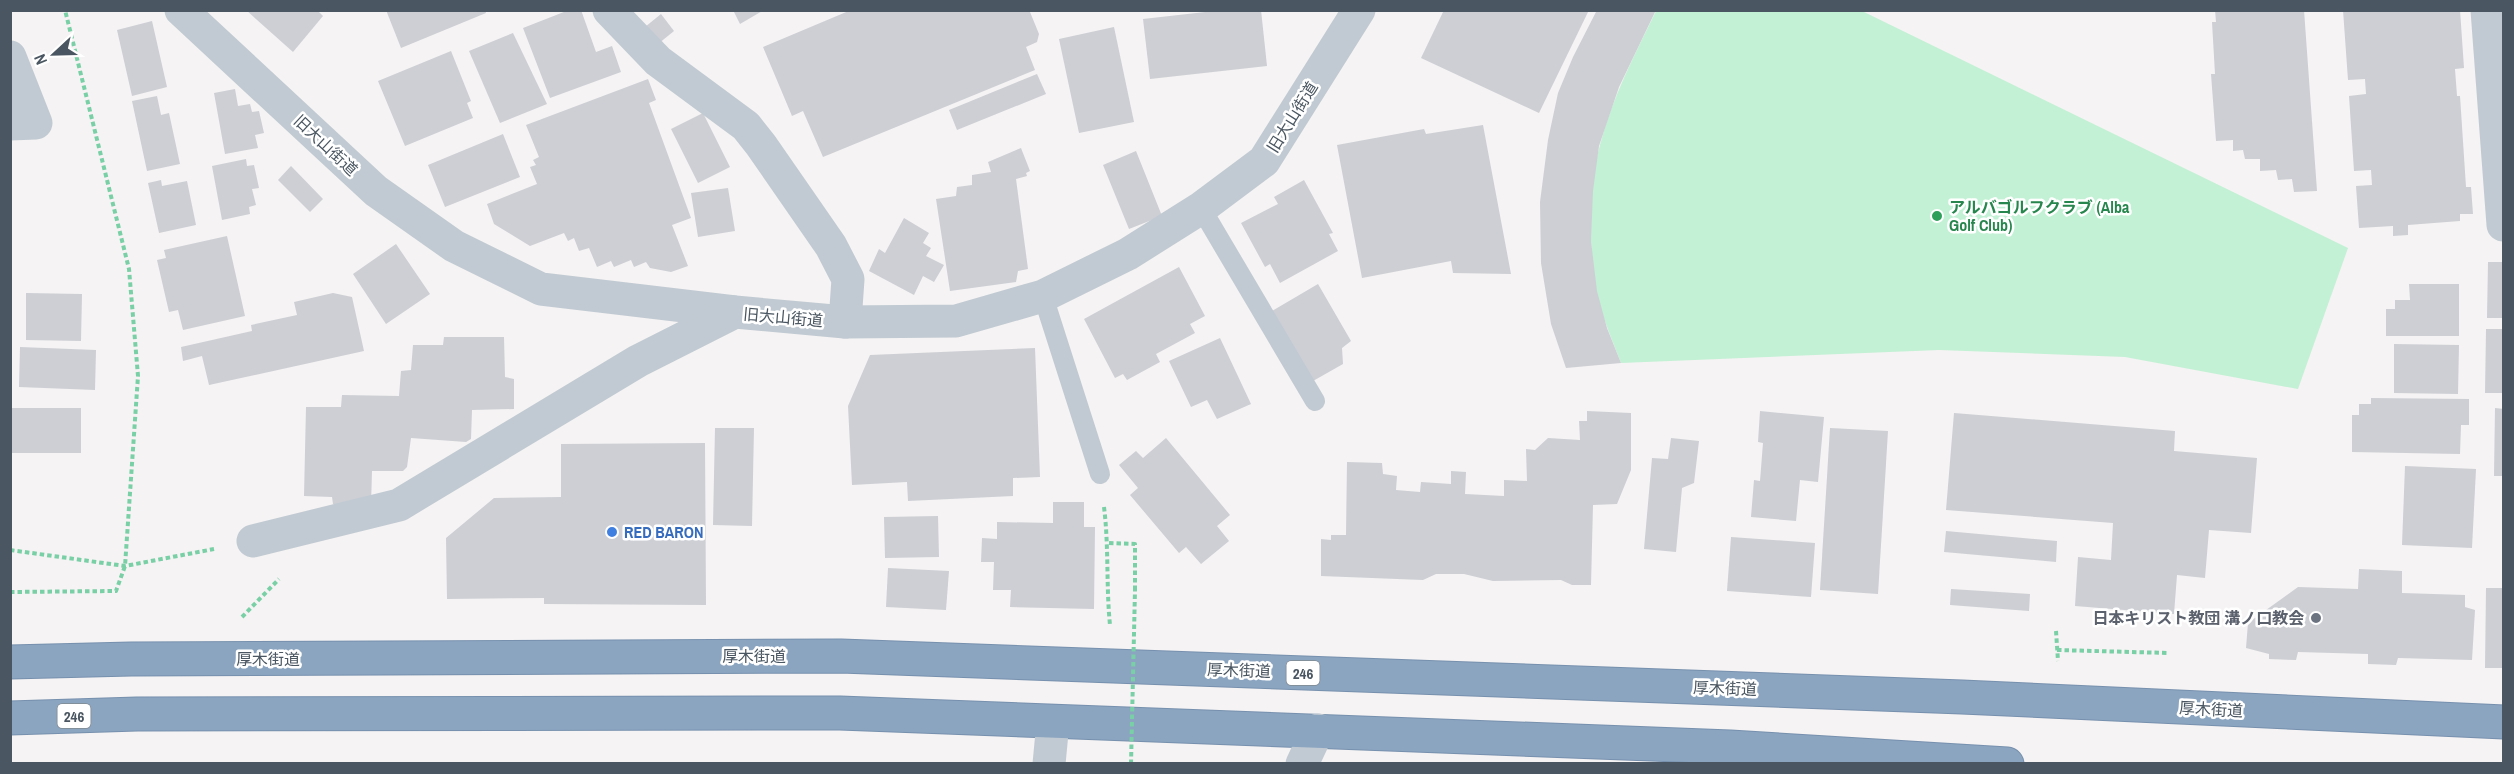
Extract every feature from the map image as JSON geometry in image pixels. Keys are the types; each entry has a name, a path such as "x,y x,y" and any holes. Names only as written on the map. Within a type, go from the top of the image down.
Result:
{"highway":[{"name":"厚木街道","path":"10,663 131,659 853,656 1962,697 2504,722"},
{"name":"246","path":"10,718 137,714 840,713 1730,747 2007,764"}],"street":[{"name":"旧大山街道","path":"181,10 376,191 454,246 541,289 735,312 845,322 956,321 1043,296 1128,254 1201,208 1264,161 1359,10"},
{"path":"609,10 658,61 746,126 761,145 831,246 848,279 845,322"},
{"path":"2487,10 2504,225"},
{"path":"10,57 36,123 10,124"},
{"path":"253,542 399,505 638,361 735,312"},
{"path":"1049,764 1053,722"},
{"path":"1302,764 1318,730"}],"lane":[{"path":"1201,208 1315,401"},
{"path":"1043,296 1100,474"}],"path":[{"path":"10,592 116,591 125,566 138,376 129,269 65,10"},
{"path":"1100,474 1109,543 1107,599 1110,631"},
{"path":"10,550 125,566 253,542"},
{"path":"1109,543 1135,544 1131,764"},
{"path":"240,620 284,573"},
{"path":"2056,632 2059,664"},
{"path":"2057,650 2169,653"}],"green space":[{"name":"アルバゴルフクラブ (Alba Golf Club)","path":"1656,11 1862,11 2348,248 2298,389 2125,357 1939,350 1621,363 1596,289 1591,236 1591,198 1596,162 1611,110"}],"building":[{"path":"246,10 317,10 323,16 293,52"},
{"path":"386,10 485,10 486,13 401,48"},
{"path":"569,10 581,10 596,52 612,46 621,72 550,98 523,28"},
{"path":"733,10 764,10 740,24"},
{"path":"851,10 1034,10 1030,12 1039,34 1037,42 1026,47 1035,70 823,157 803,111 792,116 763,47"},
{"path":"1223,10 1261,10 1267,66 1150,79 1143,19"},
{"path":"1444,10 1589,10 1539,113 1421,58"},
{"path":"1597,10 1656,10 1619,87 1599,146 1593,191 1591,241 1597,291 1607,328 1621,363 1566,368 1551,324 1541,263 1540,202 1548,140 1558,93"},
{"path":"2215,10 2304,10 2317,191 2294,192 2292,179 2278,180 2276,170 2260,171 2260,159 2245,159 2243,150 2233,151 2233,140 2216,141 2211,74 2215,74 2212,22 2216,22"},
{"path":"2343,10 2460,10 2464,68 2455,69 2457,96 2460,96 2466,187 2471,187 2473,214 2460,214 2460,221 2408,225 2408,235 2393,236 2393,226 2359,228 2356,186 2372,185 2371,170 2354,171 2349,96 2366,94 2365,79 2348,80"},
{"path":"661,14 674,31 658,44 645,27"},
{"path":"152,21 167,87 132,96 117,30"},
{"path":"1114,27 1134,122 1079,133 1059,39"},
{"path":"513,33 547,104 500,123 469,51"},
{"path":"451,51 471,101 467,103 473,118 405,146 378,81"},
{"path":"1037,74 1046,94 957,130 949,110"},
{"path":"648,79 656,100 649,103 691,218 672,225 688,266 671,272 650,268 646,262 634,267 631,260 614,267 611,261 597,267 589,248 579,251 574,238 568,241 564,233 530,246 494,224 487,204 537,184 530,167 536,165 533,160 539,157 526,125"},
{"path":"235,89 238,106 250,104 252,112 259,111 264,133 255,135 258,148 225,154 214,93"},
{"path":"157,96 161,115 169,113 180,164 147,171 132,101"},
{"path":"703,113 730,167 698,183 671,129"},
{"path":"1483,125 1511,274 1453,273 1451,261 1362,278 1337,145 1424,129 1426,134"},
{"path":"503,134 520,177 445,207 428,165"},
{"path":"1021,148 1030,171 1026,173 1027,176 1016,179 1028,269 1018,271 1016,282 950,291 936,199 956,196 957,187 972,185 972,175 991,172 988,162"},
{"path":"1136,151 1162,216 1129,229 1103,165"},
{"path":"246,159 247,166 254,165 259,188 252,189 256,205 249,207 250,214 222,220 212,166"},
{"path":"291,166 323,199 310,212 278,180"},
{"path":"161,180 162,186 187,181 196,225 159,233 148,183"},
{"path":"1304,180 1333,233 1329,234 1338,251 1280,283 1270,264 1265,267 1241,223 1278,204 1274,197"},
{"path":"728,188 735,231 698,237 691,193"},
{"path":"904,218 929,233 923,243 931,248 926,256 944,265 934,282 923,276 914,295 869,271 879,249 885,253"},
{"path":"227,236 245,316 183,330 178,310 169,312 157,260 166,258 164,250"},
{"path":"396,244 430,294 386,324 353,274"},
{"path":"2488,262 2504,262 2504,318 2487,318"},
{"path":"1179,267 1205,316 1190,324 1195,333 1156,354 1160,362 1127,380 1123,374 1115,378 1084,319"},
{"path":"1318,284 1351,341 1342,348 1343,364 1313,381 1272,311"},
{"path":"2409,284 2459,284 2459,336 2386,336 2386,309 2395,309 2395,300 2410,300"},
{"path":"26,293 82,294 81,341 26,340"},
{"path":"333,293 352,297 364,351 209,385 202,356 183,361 181,347 252,331 251,325 297,315 294,302"},
{"path":"2486,329 2504,329 2504,393 2485,393"},
{"path":"444,337 504,337 505,377 514,379 514,409 472,410 471,439 466,442 411,438 407,467 403,471 372,471 371,505 333,504 332,497 304,496 306,407 341,407 342,395 399,396 401,371 411,370 413,345 443,345"},
{"path":"1220,338 1251,404 1217,419 1207,400 1191,407 1169,361"},
{"path":"2394,344 2459,345 2458,394 2394,393"},
{"path":"20,347 96,350 95,390 19,387"},
{"path":"1035,348 1040,477 1013,478 1013,496 908,501 907,482 852,485 848,406 870,355"},
{"path":"2371,398 2469,399 2469,425 2461,425 2460,454 2352,452 2352,415 2359,415 2359,404 2371,404"},
{"path":"11,408 81,408 81,453 10,453"},
{"path":"2495,408 2504,409 2504,476 2494,476"},
{"path":"1587,411 1631,413 1631,470 1617,504 1593,505 1591,585 1572,585 1561,580 1493,581 1464,574 1436,574 1423,580 1321,576 1321,539 1331,540 1331,535 1346,535 1347,462 1382,463 1383,474 1397,476 1396,490 1420,492 1421,482 1451,484 1451,471 1466,472 1465,494 1504,496 1504,480 1527,481 1526,449 1535,450 1548,438 1580,440 1579,421 1587,421"},
{"path":"1760,411 1824,417 1818,482 1800,480 1796,521 1751,517 1754,480 1760,481 1763,443 1758,442"},
{"path":"1954,413 2175,431 2174,451 2257,458 2251,533 2209,530 2205,578 2177,575 2174,614 2075,606 2078,557 2111,560 2113,523 1946,510"},
{"path":"715,428 754,428 752,526 713,525"},
{"path":"1830,428 1888,431 1878,594 1820,590"},
{"path":"1166,438 1230,515 1217,526 1229,541 1201,564 1186,547 1179,553 1130,495 1138,488 1119,465 1136,451 1143,458"},
{"path":"1671,438 1699,441 1694,483 1682,488 1676,552 1644,549 1652,458 1668,459"},
{"path":"705,443 706,605 544,604 544,598 447,599 446,538 494,498 561,497 561,444"},
{"path":"2405,466 2476,469 2472,548 2402,545"},
{"path":"1053,502 1084,502 1084,527 1095,527 1094,609 1010,607 1011,590 993,590 994,562 981,562 982,538 997,539 997,522 1053,523"},
{"path":"938,516 939,557 885,558 884,517"},
{"path":"1946,531 2057,541 2056,562 1944,552"},
{"path":"1731,537 1815,543 1811,597 1727,591"},
{"path":"888,568 949,571 946,610 886,607"},
{"path":"2359,569 2402,571 2402,593 2465,595 2465,607 2475,610 2472,660 2398,658 2396,665 2368,664 2368,654 2298,652 2296,660 2269,659 2269,654 2246,648 2248,623 2298,587 2358,589"},
{"path":"2486,588 2504,588 2504,668 2485,668"},
{"path":"1951,589 2030,594 2029,611 1950,605"}],"place":[{"name":"アルバゴルフクラブ (Alba Golf Club)","path":"1937,216"},
{"name":"RED BARON","path":"612,532"},
{"name":"日本キリスト教団 溝ノ口教会","path":"2316,618"}]}
